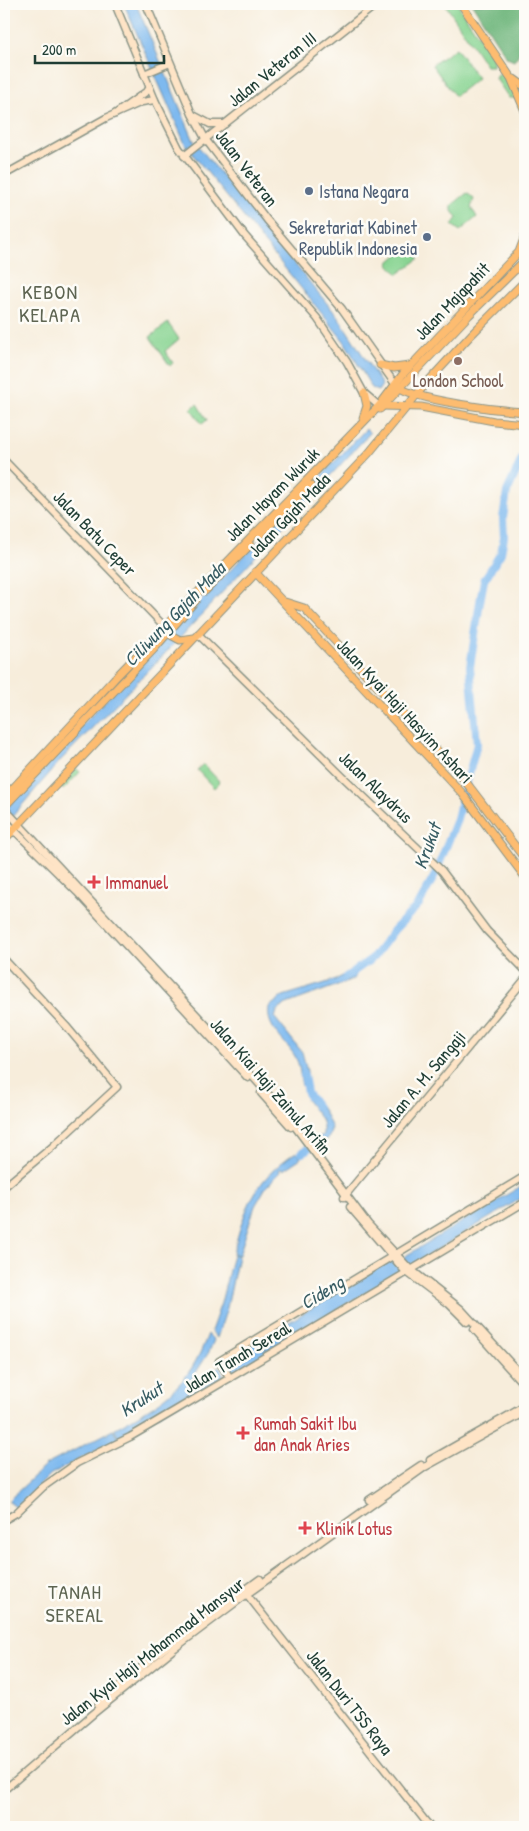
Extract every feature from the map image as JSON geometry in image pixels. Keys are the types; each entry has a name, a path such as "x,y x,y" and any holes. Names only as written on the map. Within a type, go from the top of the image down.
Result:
{"main road":[{"path":"461,4 511,78 518,90 525,111"},
{"path":"511,78 525,86"},
{"name":"Jalan Majapahit","path":"397,386 410,366 519,252 525,236"},
{"path":"397,386 525,260"},
{"name":"Jalan Gajah Mada","path":"4,840 369,453 423,387 470,335 525,281"},
{"path":"380,364 394,368 410,366"},
{"name":"Jalan Veteran","path":"397,386 416,396"},
{"name":"Jalan Hayam Wuruk","path":"4,798 168,631 381,406 397,386"},
{"path":"423,387 422,392 425,397"},
{"path":"361,423 367,409 364,393"},
{"path":"416,396 492,409 525,412"},
{"path":"381,406 408,407 525,424"},
{"name":"Jalan Hayam Wuruk","path":"4,808 361,423 381,406"},
{"name":"Jalan Kyai Haji Hasyim Ashari","path":"255,572 464,796 525,877"},
{"name":"Jalan Kyai Haji Hasyim Ashari","path":"282,601 304,608 468,784 525,859"},
{"path":"168,631 178,640 196,636"}],"street":[{"path":"115,4 148,72 150,89 155,100 187,154 245,236 317,318 364,393 381,406"},
{"name":"Jalan Veteran","path":"146,4 192,114 206,140 267,220 342,309 397,386"},
{"name":"Jalan Veteran III","path":"187,154 377,4"},
{"path":"148,72 170,63"},
{"path":"113,115 150,89"},
{"path":"4,175 113,115 142,102 155,100"},
{"path":"192,114 212,125 226,124"},
{"name":"Jalan Batu Ceper","path":"4,460 168,631"},
{"name":"Jalan Alaydrus","path":"196,636 442,871 487,930 525,970"},
{"path":"4,808 13,817 15,830"},
{"path":"6,821 15,830"},
{"name":"Jalan Kiai Haji Zainul Arifin","path":"15,830 38,848 121,937 304,1140 345,1196 395,1257"},
{"path":"4,959 66,1026 117,1087 52,1147 4,1187"},
{"name":"Jalan A. M. Sangaji","path":"345,1196 525,979"},
{"path":"229,1377 220,1363 525,1176"},
{"name":"Jalan Tanah Sereal","path":"4,1520 16,1513 43,1488 78,1463 130,1437 525,1202"},
{"path":"395,1257 449,1304 522,1378 525,1386"},
{"path":"463,1443 525,1406"},
{"path":"463,1443 525,1412"},
{"name":"Jalan Kyai Haji Mohammad Mansyur","path":"4,1785 173,1646 377,1497 463,1443"},
{"name":"Jalan Duri TSS Raya","path":"243,1595 430,1827"},
{"name":"Jalan Kyai Haji Mohammad Mansyur","path":"4,1790 42,1755"}],"green space":[{"path":"445,4 457,4 493,57 493,66 486,66"},
{"path":"472,4 525,4 523,41 514,61 507,58"},
{"path":"456,48 478,78 455,96 432,65"},
{"path":"498,74 503,74 515,91 516,98 509,98 496,79"},
{"path":"467,193 474,199 471,207 477,217 460,231 452,225 457,218 452,211 452,205"},
{"path":"408,246 419,259 398,274 389,264 390,261"},
{"path":"168,323 179,339 165,351 173,363 170,366 150,337"},
{"path":"197,404 207,420 202,424 191,409"},
{"path":"203,764 220,782 214,788 197,770"},
{"path":"76,768 80,772 63,790 60,786"}],"water":[{"path":"124,4 136,4 194,141 339,318 382,385 378,391 372,388 344,341 186,146"},
{"path":"366,429 370,433 177,641 60,761 4,826 4,812 53,755"},
{"path":"352,971 355,978 284,1005 277,1011 275,1018 302,1052 307,1071 307,1085 302,1086 296,1058 273,1028 270,1022 269,1007 283,996 335,980"},
{"path":"306,1099 315,1099 324,1111 332,1128 329,1137 314,1147 310,1142 323,1135 323,1126 321,1119"},
{"path":"296,1152 301,1158 283,1170 282,1168 279,1170 280,1172 266,1187 255,1206 239,1255 233,1253 242,1221 254,1195 270,1173"},
{"path":"523,1185 525,1196 410,1266 402,1258"},
{"path":"233,1254 238,1256 227,1308 217,1338 211,1331 221,1303"},
{"path":"391,1260 402,1271 268,1351 261,1339"},
{"path":"208,1334 214,1340 209,1352 186,1388 219,1367 224,1375 217,1381 119,1438 114,1429 160,1401 182,1381 200,1353"},
{"path":"260,1340 267,1352 233,1373 229,1372 224,1362"},
{"path":"113,1430 118,1439 51,1474 17,1508 8,1501 46,1465"}],"waterway":[{"name":"Krukut","path":"346,977 374,957 394,930 419,904 434,877 456,822 477,744 470,667 484,580 501,553 507,492 525,452"},
{"name":"Krukut","path":"304,1075 307,1093 317,1107"},
{"name":"Krukut","path":"302,1153 314,1144"}],"place":[{"name":"Istana Negara","path":"309,191"},
{"name":"Sekretariat Kabinet Republik Indonesia","path":"427,237"},
{"name":"London School","path":"458,361"},
{"name":"Immanuel","path":"94,882"},
{"name":"Rumah Sakit Ibu dan Anak Aries","path":"243,1433"},
{"name":"Klinik Lotus","path":"305,1528"}],"district":[{"name":"KEBON KELAPA","path":"50,302"},
{"name":"TANAH SEREAL","path":"75,1602"}],"water label":[{"name":"Ciliwung Gajah Mada","path":"174,614"},
{"name":"Cideng","path":"322,1292"}]}
